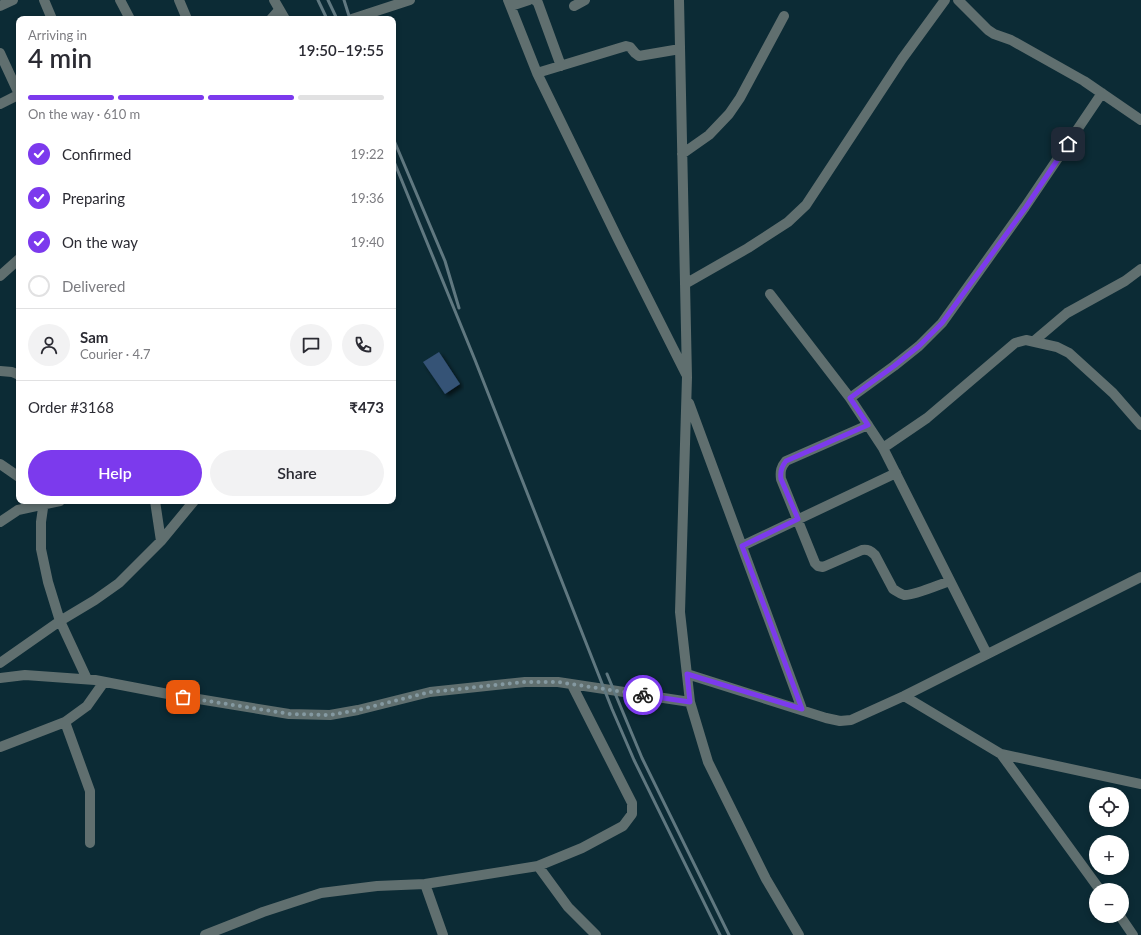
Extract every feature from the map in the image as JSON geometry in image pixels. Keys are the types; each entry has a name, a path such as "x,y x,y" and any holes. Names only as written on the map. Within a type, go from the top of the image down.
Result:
{"street":[{"path":"0,6 13,0"},
{"path":"44,0 51,16"},
{"path":"120,0 128,16"},
{"path":"179,0 186,16"},
{"path":"274,0 283,16"},
{"path":"361,16 410,0"},
{"path":"529,0 510,3 537,73 687,377"},
{"path":"536,0 561,66"},
{"path":"574,6 585,0"},
{"path":"679,0 687,377 680,612 690,702 708,762 766,880 799,935"},
{"path":"685,284 748,248 788,222 806,206 902,59 945,0"},
{"path":"958,0 988,30 1022,46 1084,81 1141,120"},
{"path":"274,16 279,10"},
{"path":"682,154 709,134 729,114 740,98 784,16"},
{"path":"537,73 626,46 630,47 635,54 639,56 680,49"},
{"path":"0,53 16,88"},
{"path":"850,398 919,346 942,323 1026,207 1102,94"},
{"path":"0,104 16,96"},
{"path":"0,276 16,262"},
{"path":"1034,341 1067,313 1120,284 1141,269"},
{"path":"770,294 850,398 883,448 987,654"},
{"path":"883,448 927,418 1015,344 1026,340 1057,347 1069,353 1113,393 1141,425"},
{"path":"0,371 16,374"},
{"path":"687,398 802,709"},
{"path":"868,425 786,461 782,467 780,473 781,479 815,563 818,566 823,567 862,550 872,551 893,589 904,595 950,581"},
{"path":"0,464 16,475"},
{"path":"742,546 896,473"},
{"path":"0,522 18,510 38,504"},
{"path":"44,504 41,522 41,549 48,582 60,621 87,680"},
{"path":"155,504 161,541"},
{"path":"0,663 60,621 95,600 119,583 161,541 192,504"},
{"path":"687,674 840,721 851,720 904,696 1141,577"},
{"path":"0,678 25,675 104,682 290,714 330,715 358,710 430,692 525,682 558,682 690,702"},
{"path":"0,747 65,722 87,706 104,682"},
{"path":"205,935 263,912 321,893 377,886 425,884 538,866 582,848 623,826 632,814 632,803 572,685"},
{"path":"904,696 1001,754 1141,784"},
{"path":"65,722 90,790 90,843"},
{"path":"1001,754 1095,883"},
{"path":"538,866 568,907 596,935"},
{"path":"425,884 443,935"},
{"path":"1125,923 1134,935"}],"building":[{"path":"439,352 460,384 445,394 423,362"}],"railway":[{"path":"318,0 326,16"},
{"path":"328,0 336,16"},
{"path":"344,0 349,16"},
{"path":"396,145 445,261 459,308"},
{"path":"396,166 475,360 612,709 634,760 720,935"},
{"path":"607,674 642,758 729,935"}],"way so far":[{"path":"183,697 290,714 330,715 358,710 430,692 525,682 558,682 643,695"}],"route":[{"path":"643,695 690,702 687,674 802,709 742,546 798,519 781,479 780,473 786,461 868,425 850,398 919,346 942,323 1026,207 1068,144"}]}
